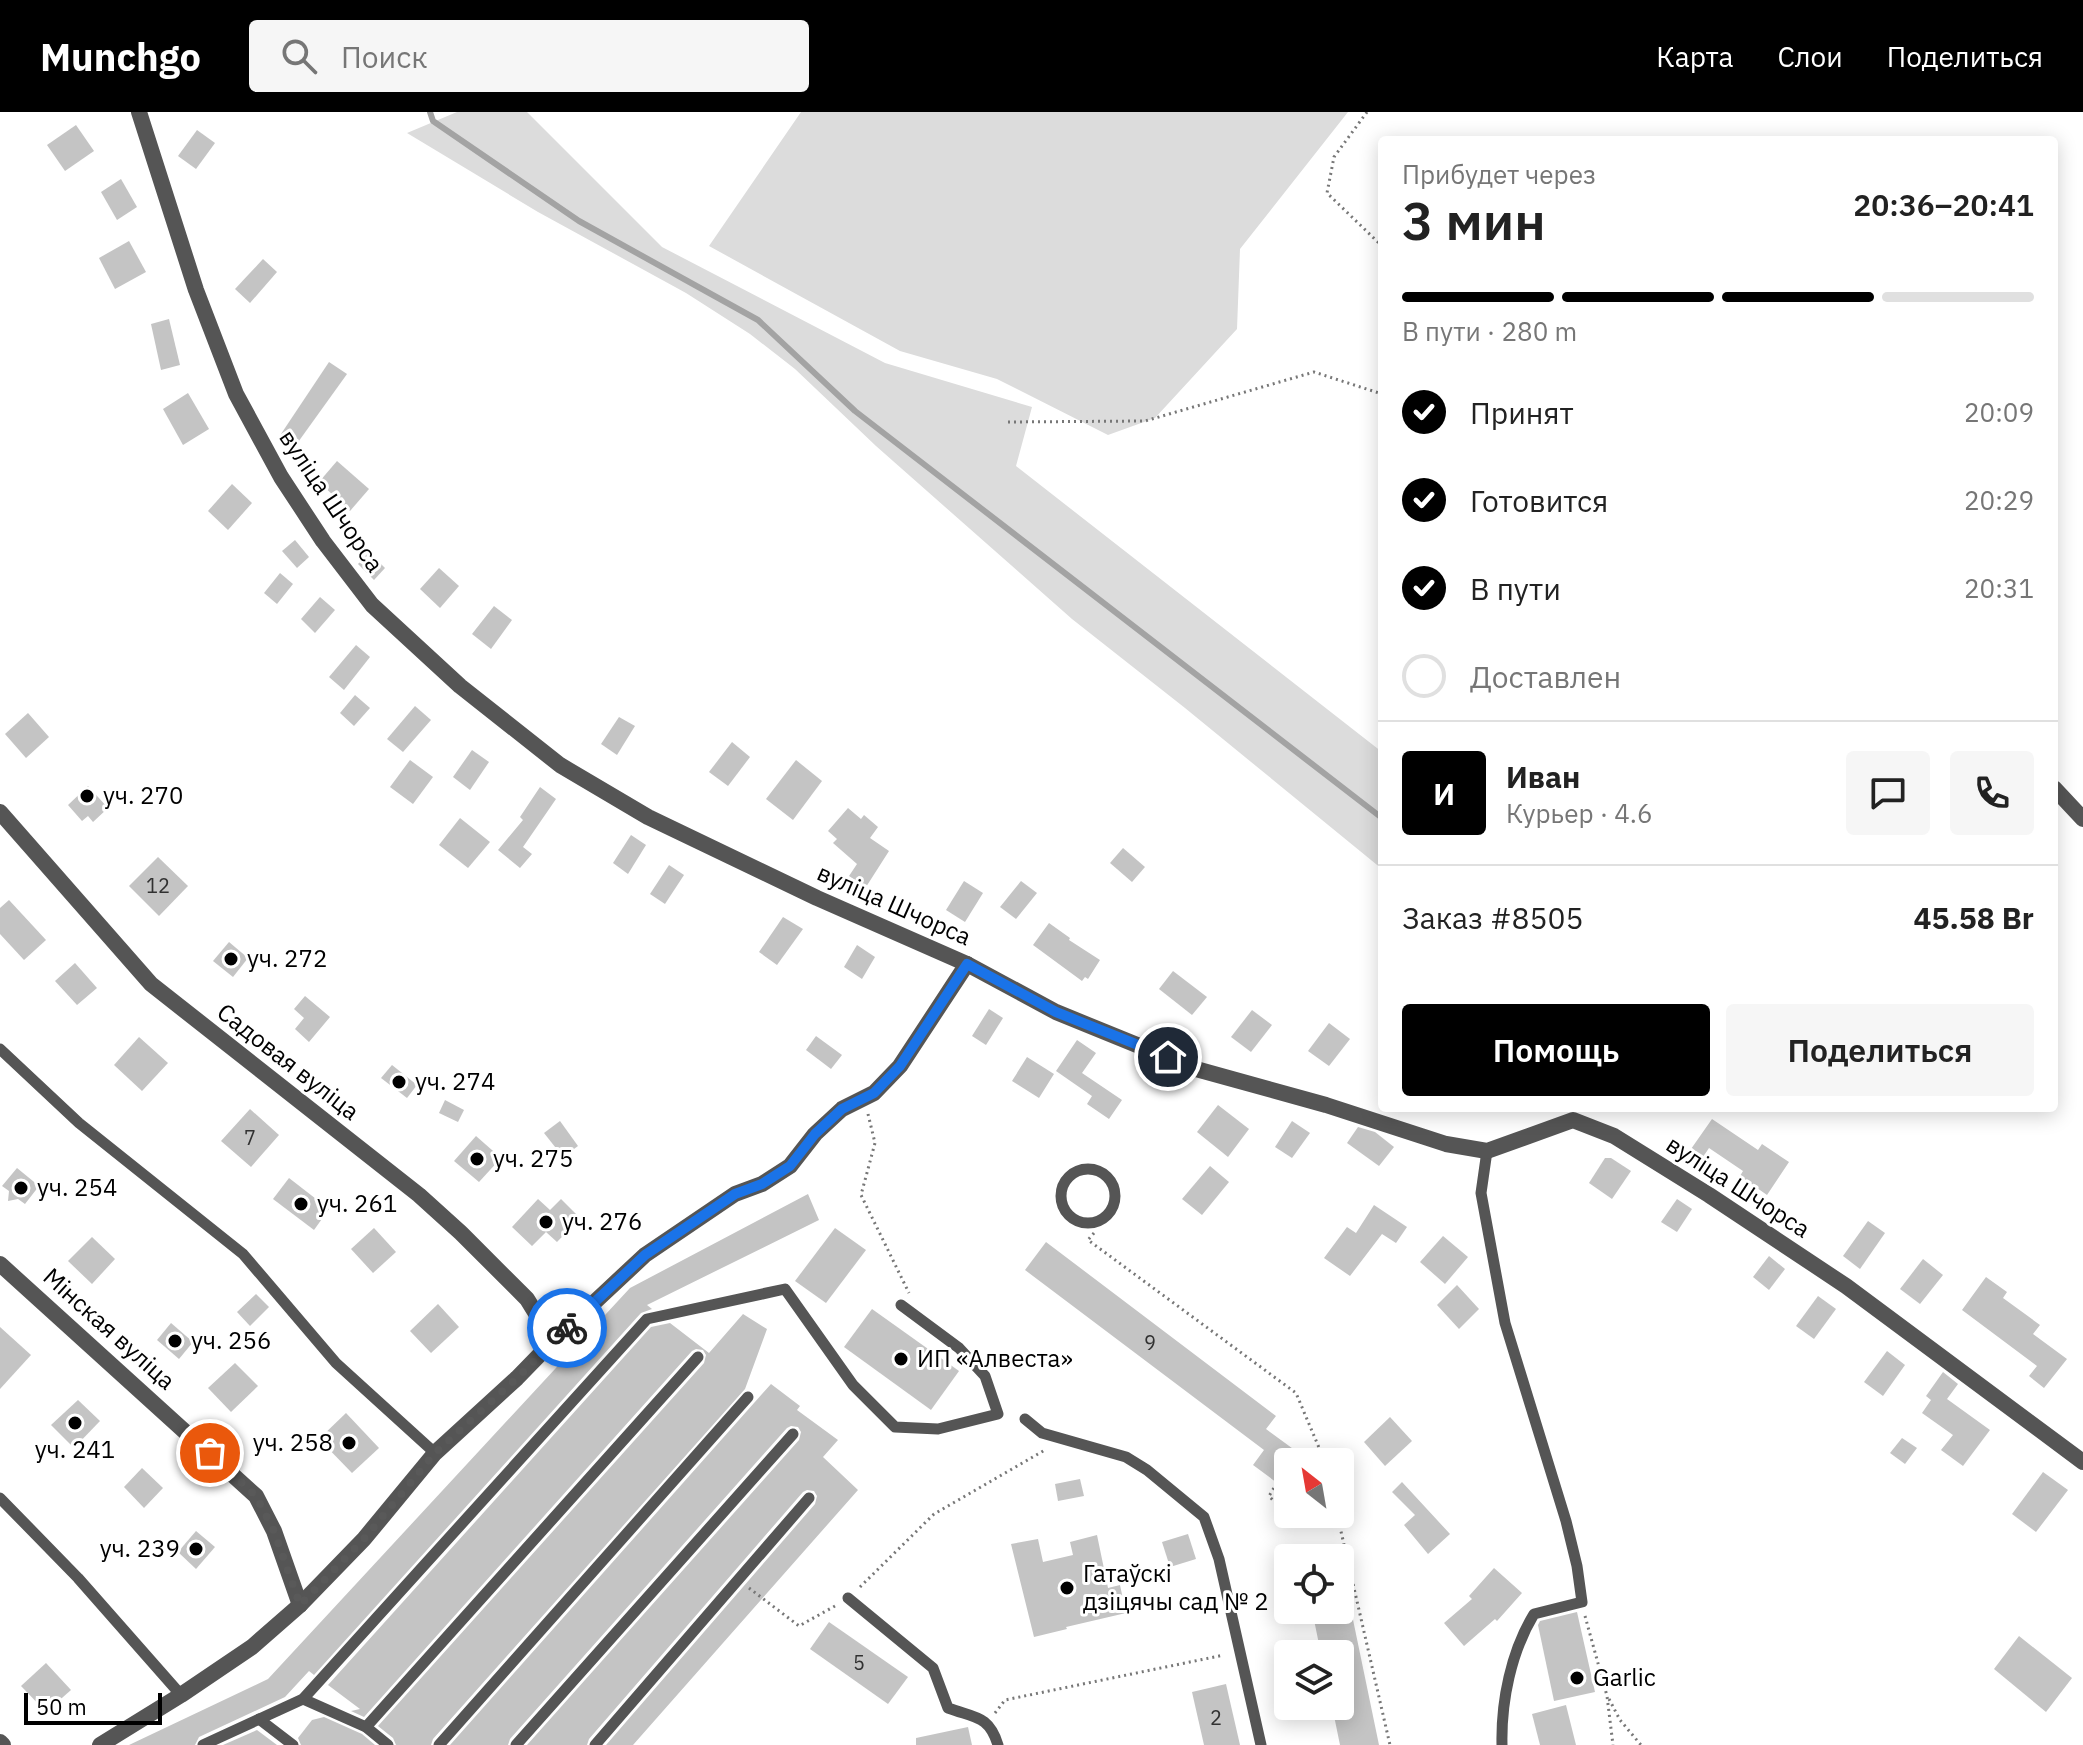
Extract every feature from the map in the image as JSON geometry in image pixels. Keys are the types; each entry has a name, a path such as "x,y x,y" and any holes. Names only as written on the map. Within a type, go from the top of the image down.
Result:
{"street":[{"name":"вуліца Шчорса","path":"139,112 196,290 236,394 281,477 323,541 372,605 460,686 560,765 648,817 817,898 967,964 1056,1012 1196,1069 1326,1105 1446,1144 1487,1151 1578,1114 1586,1124 1614,1136 1709,1195 1846,1286 2083,1462"},
{"path":"2058,792 2083,819"},
{"name":"Садовая вуліца","path":"0,812 151,984 419,1195 527,1299 553,1341"},
{"path":"100,1745 252,1647 300,1605 364,1539 435,1453 645,1255 735,1194 762,1184 790,1166 815,1134 842,1109 874,1093 900,1066 967,964"},
{"name":"Мінская вуліца","path":"0,1264 256,1496 274,1531 300,1605"}],"lane":[{"path":"0,1049 79,1123 243,1254 336,1363 435,1453"},
{"path":"1487,1151 1481,1193 1505,1323 1566,1521 1582,1602 1534,1614 1522,1634 1501,1720 1502,1745"},
{"path":"1081,1170 1096,1170 1112,1183 1115,1200 1105,1217 1086,1223 1077,1221 1067,1213 1062,1204 1061,1191 1072,1174 1081,1170"},
{"path":"203,1745 303,1699 647,1319 785,1289 853,1385 895,1427 938,1429 998,1414 985,1376 959,1348 901,1305"},
{"path":"366,1727 698,1357"},
{"path":"439,1745 748,1397"},
{"path":"1025,1419 1042,1433 1126,1457 1147,1470 1204,1517 1215,1546 1261,1745"},
{"path":"516,1745 793,1434"},
{"path":"0,1498 78,1578 181,1695"},
{"path":"595,1745 809,1498"},
{"path":"848,1598 933,1668 948,1708 989,1723 998,1745"},
{"path":"303,1699 366,1727 388,1745"},
{"path":"259,1719 293,1745"}],"path":[{"path":"1367,112 1334,157 1327,193 1378,242"},
{"path":"1008,422 1145,421 1314,372 1378,393"},
{"path":"864,1098 875,1143 861,1195 909,1293"},
{"path":"1094,1233 1088,1240 1296,1393 1318,1448"},
{"path":"740,1581 799,1626 848,1598 934,1514 1063,1439"},
{"path":"1340,1528 1390,1745"},
{"path":"1582,1602 1607,1696 1613,1745"},
{"path":"989,1723 1005,1700 1241,1651"},
{"path":"1607,1696 1620,1720 1641,1745"}],"shaded area":[{"path":"457,112 527,112 662,247 885,363 1032,407 1016,466 1378,749 1378,866 1072,619 876,446 795,369 750,334 686,293 538,212 407,133"},
{"path":"801,112 1348,112 1240,249 1237,329 1155,418 1108,435 997,379 900,351 709,246"}],"building":[{"path":"76,125 94,151 65,171 47,145"},
{"path":"197,130 215,143 196,169 178,156"},
{"path":"121,179 137,207 117,220 101,192"},
{"path":"129,241 146,272 115,289 99,258"},
{"path":"263,259 277,272 250,303 235,289"},
{"path":"169,319 180,365 161,370 151,324"},
{"path":"329,362 347,374 296,445 281,434"},
{"path":"188,393 209,429 183,445 163,409"},
{"path":"337,461 369,489 350,511 319,482"},
{"path":"232,484 252,503 228,530 208,511"},
{"path":"295,540 309,557 297,568 282,551"},
{"path":"369,552 385,568 374,580 358,564"},
{"path":"439,568 459,586 440,608 420,589"},
{"path":"280,573 293,584 277,604 264,593"},
{"path":"320,597 335,610 315,633 301,619"},
{"path":"494,606 512,620 491,649 472,634"},
{"path":"356,645 370,657 344,690 329,677"},
{"path":"355,695 370,708 354,726 340,713"},
{"path":"415,706 431,720 403,752 387,739"},
{"path":"28,713 49,737 26,758 5,734"},
{"path":"619,717 635,726 617,755 601,744"},
{"path":"732,742 750,757 728,786 709,772"},
{"path":"472,750 489,762 470,790 453,777"},
{"path":"410,760 433,777 413,804 390,787"},
{"path":"796,760 822,781 793,820 766,799"},
{"name":"уч. 270","path":"88,786 108,808 93,822 88,816 82,821 68,805"},
{"path":"540,787 556,799 523,847 532,854 520,868 498,850 523,820 520,817"},
{"path":"848,808 861,819 864,815 878,827 870,838 889,851 866,887 849,876 857,864 833,843 837,839 828,831"},
{"path":"460,818 490,842 468,868 439,845"},
{"path":"631,835 646,845 628,874 613,863"},
{"path":"1123,848 1145,867 1132,882 1110,863"},
{"path":"158,857 188,886 159,916 129,886"},
{"path":"669,865 684,875 665,904 650,894"},
{"path":"964,881 983,893 965,922 946,910"},
{"path":"1021,881 1037,893 1016,919 1000,907"},
{"path":"9,900 46,940 24,960 0,934 0,908"},
{"path":"783,917 803,929 777,965 759,952"},
{"path":"1049,923 1100,960 1088,979 1085,977 1082,981 1033,945"},
{"name":"уч. 272","path":"229,942 248,958 233,977 213,961"},
{"path":"857,945 875,957 862,979 844,967"},
{"path":"75,963 97,988 77,1005 55,981"},
{"path":"1173,971 1207,997 1192,1015 1159,989"},
{"path":"305,996 330,1017 309,1042 295,1029 304,1018 294,1009"},
{"path":"989,1009 1003,1018 986,1045 972,1036"},
{"path":"1252,1010 1272,1025 1251,1052 1231,1037"},
{"path":"1329,1023 1350,1039 1329,1066 1308,1051"},
{"path":"816,1036 842,1055 831,1069 806,1050"},
{"path":"139,1037 168,1063 142,1091 114,1065"},
{"path":"1077,1040 1096,1053 1082,1073 1122,1100 1109,1119 1087,1104 1092,1096 1056,1071"},
{"path":"1027,1057 1054,1074 1039,1098 1012,1081"},
{"name":"уч. 274","path":"392,1065 417,1085 407,1098 381,1078"},
{"path":"445,1100 464,1110 458,1122 439,1113"},
{"path":"1218,1105 1249,1129 1228,1157 1197,1132"},
{"path":"250,1109 279,1135 251,1167 221,1141"},
{"path":"1712,1119 1758,1150 1762,1144 1789,1162 1767,1195 1740,1176 1743,1171 1709,1148 1703,1157 1691,1149"},
{"path":"560,1121 578,1146 563,1157 544,1133"},
{"path":"1292,1121 1310,1133 1292,1158 1275,1147"},
{"path":"1358,1127 1375,1132 1394,1147 1379,1166 1347,1143"},
{"name":"уч. 275","path":"476,1136 501,1158 479,1182 454,1161"},
{"path":"1605,1158 1611,1158 1631,1171 1612,1199 1589,1183"},
{"path":"1210,1166 1229,1182 1202,1215 1182,1199"},
{"name":"уч. 254","path":"17,1168 39,1186 25,1204 18,1199 8,1201 9,1191 2,1186"},
{"name":"уч. 261","path":"289,1178 329,1209 314,1230 273,1199"},
{"path":"808,1194 819,1220 647,1305 652,1309 641,1313 314,1675 309,1671 285,1697 199,1737 195,1745 129,1745 268,1679 630,1288"},
{"name":"уч. 276","path":"538,1199 550,1210 561,1199 580,1218 557,1242 546,1232 532,1246 512,1227"},
{"path":"1677,1199 1692,1209 1677,1232 1661,1222"},
{"path":"1374,1205 1407,1227 1396,1243 1382,1234 1350,1276 1324,1258 1347,1227 1356,1233"},
{"path":"1868,1221 1885,1233 1860,1269 1843,1256"},
{"path":"374,1228 396,1252 373,1273 351,1249"},
{"path":"835,1228 866,1250 826,1303 795,1281"},
{"path":"1443,1236 1468,1257 1445,1284 1420,1262"},
{"path":"92,1237 115,1259 92,1284 68,1261"},
{"path":"1046,1242 1276,1416 1266,1429 1292,1448 1274,1448 1274,1481 1253,1465 1264,1450 1025,1270"},
{"path":"1769,1256 1785,1269 1769,1290 1753,1277"},
{"path":"1923,1259 1943,1275 1920,1304 1900,1289"},
{"path":"1986,1277 2007,1292 2003,1298 2040,1325 2033,1334 2067,1359 2044,1388 2029,1376 2037,1366 1962,1310"},
{"path":"1457,1285 1479,1309 1459,1329 1437,1305"},
{"path":"256,1294 269,1307 250,1326 237,1312"},
{"path":"1818,1296 1836,1309 1814,1339 1796,1326"},
{"path":"438,1304 459,1327 431,1353 410,1331"},
{"name":"ИП «Алвеста»","path":"872,1309 959,1371 931,1410 844,1347"},
{"path":"743,1314 767,1329 745,1389 433,1739 431,1745 396,1745 393,1738 378,1726 704,1363 706,1355 703,1350 692,1351 364,1717 351,1711 360,1709 328,1685 651,1327 670,1323 709,1353"},
{"name":"уч. 256","path":"171,1323 193,1342 179,1359 157,1340"},
{"path":"0,1327 31,1355 0,1389"},
{"path":"1887,1351 1905,1365 1883,1396 1864,1382"},
{"path":"235,1363 258,1386 231,1412 208,1388"},
{"path":"1943,1372 1958,1384 1947,1399 1990,1430 1963,1466 1941,1450 1953,1435 1922,1413 1931,1400 1926,1396"},
{"path":"771,1384 800,1406 797,1410 838,1440 823,1457 858,1490 633,1745 606,1745 815,1504 817,1496 814,1491 803,1492 587,1745 527,1745 799,1440 801,1432 798,1427 787,1428 510,1739 508,1745 450,1745"},
{"name":"уч. 241","path":"78,1400 100,1421 74,1448 51,1425"},
{"name":"уч. 258","path":"346,1413 379,1448 352,1473 319,1439"},
{"path":"1390,1417 1412,1441 1385,1466 1364,1442"},
{"path":"1902,1438 1917,1448 1905,1464 1890,1453"},
{"path":"142,1468 163,1488 144,1508 124,1487"},
{"path":"2043,1472 2068,1490 2036,1532 2012,1514"},
{"path":"1080,1479 1084,1496 1058,1501 1055,1484"},
{"path":"1402,1482 1450,1534 1428,1554 1404,1525 1415,1515 1392,1492"},
{"name":"уч. 239","path":"196,1531 215,1547 196,1569 178,1552"},
{"path":"1188,1534 1196,1559 1170,1567 1162,1542"},
{"name":"Гатаўскі дзіцячы сад № 2","path":"1097,1535 1108,1588 1120,1585 1126,1613 1034,1637 1011,1544 1038,1539 1043,1562 1073,1555 1070,1542"},
{"path":"1494,1568 1522,1593 1497,1621 1495,1619 1464,1646 1444,1623 1472,1599 1469,1596"},
{"path":"1577,1612 1595,1692 1554,1701 1538,1625 1540,1621"},
{"path":"829,1622 908,1677 888,1704 810,1649"},
{"path":"1315,1624 1354,1624 1379,1745 1340,1745 1335,1720 1354,1720 1354,1640 1318,1640"},
{"path":"2019,1636 2072,1678 2046,1712 1994,1669"},
{"path":"46,1663 71,1690 46,1712 21,1686"},
{"path":"1226,1684 1240,1745 1204,1745 1192,1692"},
{"path":"1566,1705 1576,1745 1540,1745 1532,1714"},
{"path":"324,1717 362,1734 375,1745 301,1745 298,1738 312,1720"},
{"path":"968,1727 972,1745 916,1745 916,1738"},
{"path":"257,1730 277,1745 223,1745"}],"waterway":[{"path":"430,112 433,121 579,221 758,320 855,411 1378,815"}],"way so far":[{"path":"210,1453 256,1496 274,1531 300,1605 364,1539 435,1453 567,1328"}],"place":[{"name":"уч. 270","path":"87,796"},
{"name":"уч. 272","path":"231,959"},
{"name":"уч. 274","path":"399,1082"},
{"name":"уч. 275","path":"477,1159"},
{"name":"уч. 254","path":"21,1188"},
{"name":"уч. 261","path":"301,1204"},
{"name":"уч. 276","path":"546,1222"},
{"name":"уч. 256","path":"175,1341"},
{"name":"ИП «Алвеста»","path":"901,1359"},
{"name":"уч. 241","path":"75,1423"},
{"name":"уч. 258","path":"349,1443"},
{"name":"уч. 239","path":"196,1549"},
{"name":"Гатаўскі дзіцячы сад № 2","path":"1067,1588"},
{"name":"Garlic","path":"1577,1678"}],"route":[{"path":"567,1328 645,1255 735,1194 762,1184 790,1166 815,1134 842,1109 874,1093 900,1066 967,964 1056,1012 1168,1057"}]}
